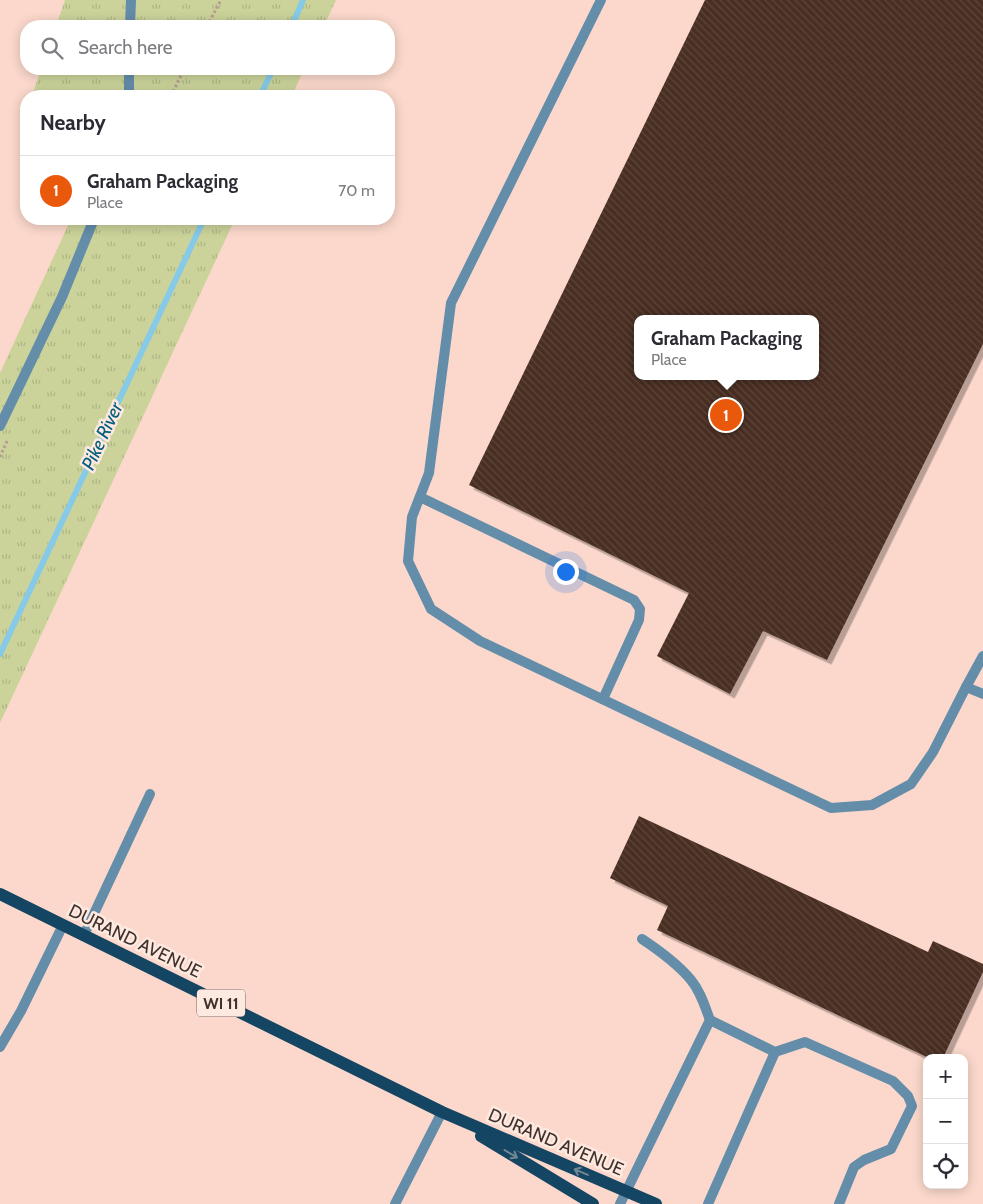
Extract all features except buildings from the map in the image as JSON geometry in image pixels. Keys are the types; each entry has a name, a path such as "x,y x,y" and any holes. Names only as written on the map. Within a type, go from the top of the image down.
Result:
{"main road":[{"name":"DURAND AVENUE","path":"0,894 442,1112 656,1204"},
{"name":"DURAND AVENUE","path":"442,1112 592,1204"}],"lane":[{"path":"130,20 131,0"},
{"path":"601,0 451,303 429,472 412,517 408,561 431,609 480,640 831,808 872,805 911,784 933,752 983,656"},
{"path":"129,75 129,90"},
{"path":"0,426 62,297 92,225"},
{"path":"420,497 634,600 640,609 639,620 603,699"},
{"path":"966,686 983,694"},
{"path":"84,935 150,794"},
{"path":"0,1047 21,1011 63,925"},
{"path":"642,939 665,955 692,981 702,998 710,1020 775,1052 805,1042 893,1081 908,1096 912,1106 891,1149 864,1160 854,1167 839,1204"},
{"path":"620,1204 710,1020"},
{"path":"708,1204 775,1052"},
{"path":"395,1204 442,1112"}],"path":[{"path":"210,20 221,0"},
{"path":"174,90 181,75"}],"green space":[{"path":"65,0 336,0 327,20 58,20"},
{"path":"39,75 301,75 295,90 34,90"},
{"path":"68,225 232,225 0,723 0,373"}],"waterway":[{"name":"Pike River","path":"295,20 303,0"},
{"name":"Pike River","path":"263,90 270,75"},
{"name":"Pike River","path":"0,654 201,225"}],"place":[{"name":"Graham Packaging","path":"726,415"}]}
